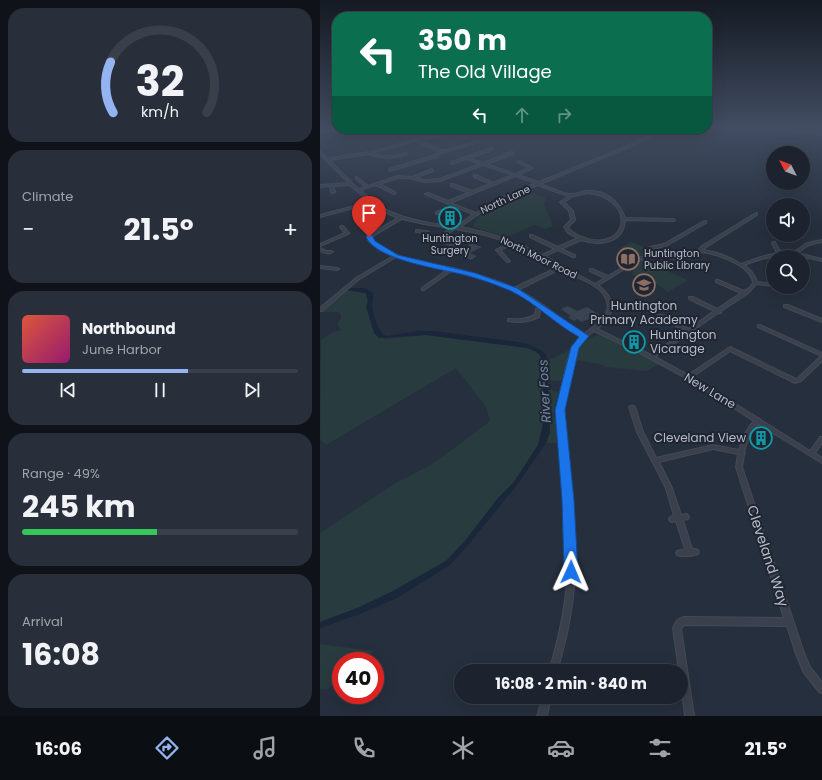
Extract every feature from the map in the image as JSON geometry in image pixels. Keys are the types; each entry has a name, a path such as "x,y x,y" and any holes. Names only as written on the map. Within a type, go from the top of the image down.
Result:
{"street":[{"name":"North Moor Road","path":"328,160 372,202 390,213 402,217 490,235 512,242 596,285 607,296 610,309 607,317 593,329"},
{"path":"398,177 389,169 420,160"},
{"path":"452,163 459,160"},
{"path":"473,160 572,196"},
{"path":"358,190 398,177 436,181 494,160"},
{"name":"North Lane","path":"466,251 438,239 494,203 538,183 596,160"},
{"path":"449,202 532,168 518,162"},
{"path":"412,178 432,170"},
{"path":"475,176 494,184"},
{"path":"357,178 368,187"},
{"path":"320,186 352,184"},
{"path":"376,184 394,193"},
{"path":"452,185 471,192"},
{"path":"331,186 333,192"},
{"path":"586,192 604,196 616,204 624,219 621,230 612,239 598,242 581,238 569,232 566,228 573,218 571,211 562,202 572,196 586,192"},
{"path":"427,194 475,214"},
{"path":"320,216 372,202"},
{"path":"437,213 457,206"},
{"path":"703,251 701,249 703,247 756,214"},
{"path":"402,217 369,238 378,247 396,256 451,269 489,280 514,290 542,307 568,327 584,336"},
{"path":"624,219 673,220"},
{"path":"651,255 648,250 651,248 665,245 705,222"},
{"path":"320,245 347,233 342,227"},
{"path":"417,231 427,232"},
{"path":"531,236 574,256"},
{"path":"541,257 581,238"},
{"path":"800,250 808,244 822,241"},
{"path":"508,261 498,250 512,242"},
{"path":"774,243 778,250"},
{"path":"320,249 325,252 331,252"},
{"path":"596,285 651,255 659,254 679,258 686,257 695,252 703,251 741,265 752,273 754,276 754,286 651,357"},
{"path":"741,265 766,255"},
{"path":"320,310 362,276 396,256"},
{"path":"810,257 822,260"},
{"path":"320,267 337,268"},
{"path":"423,289 451,269"},
{"path":"591,270 608,278"},
{"path":"514,290 553,271"},
{"path":"717,281 744,293"},
{"path":"755,283 766,284"},
{"path":"690,298 718,312"},
{"path":"786,306 822,322"},
{"path":"510,320 524,321 532,319 537,316 538,309 542,307"},
{"path":"660,316 689,331"},
{"path":"760,326 822,355"},
{"path":"555,664 563,639 570,595 571,549 560,404 575,347 584,336 593,329"},
{"name":"New Lane","path":"593,329 688,377 822,462"},
{"path":"688,377 730,349 797,383 822,358"},
{"path":"632,407 640,432 656,460 669,488 692,552 680,553"},
{"name":"Cleveland Way","path":"758,420 748,431 742,453 740,470 800,654 807,670 822,689"},
{"path":"811,454 822,439"},
{"path":"656,460 713,447 742,453"},
{"path":"690,715 677,628 680,623 684,621 790,622"},
{"path":"542,716 545,704"}],"shaded area":[{"path":"528,191 546,198 544,204 553,226 546,229 534,225 507,237 473,227 475,221 487,210"},
{"path":"631,242 646,248 645,254 639,258 618,249"},
{"path":"642,260 688,280 668,292 654,282 648,284 632,274 634,273 632,272 633,271 629,268"},
{"path":"345,290 366,293 368,302 366,306 370,317 384,339 426,335 522,347 538,352 543,356 544,420 538,445 514,482 498,498 465,541 446,561 395,590 360,607 320,622 320,533 394,484 434,463 490,421 486,407 456,368 326,445 320,439 321,340 331,333 341,330 337,324 341,318 341,314 337,312 324,312 325,309 343,295"},
{"path":"600,335 659,364 646,371 604,367 604,365 575,360 580,346 586,340"},
{"path":"571,349 561,381 548,380 547,361"},
{"path":"549,390 559,392 554,410 559,443 546,443 550,432"},
{"path":"320,644 374,651 332,652 332,686 327,690 320,689"}],"water":[{"name":"River Foss","path":"348,288 364,288 373,293 372,306 374,314 379,328 386,336 419,331 434,331 525,343 541,350 546,355 547,361 550,432 546,443 517,485 450,565 397,598 360,614 320,628 320,622 360,607 395,590 446,561 465,541 498,498 514,482 538,445 544,420 542,363 540,355 536,352 528,348 426,335 379,338 374,333 366,306 368,302 366,293 345,290"}],"building":[{"path":"471,243 482,247 470,253 477,256 471,260 458,255 463,252 469,253 470,251 465,248"},
{"path":"568,306 577,311 587,307 600,315 581,322 577,319 574,321 568,317 571,316 561,309"},
{"name":"Cleveland View","path":"760,431 769,435 762,445 754,441"}],"place":[{"name":"Huntington Surgery","path":"450,218"},
{"name":"Huntington Public Library","path":"628,259"},
{"name":"Huntington Primary Academy","path":"644,285"},
{"name":"Huntington Vicarage","path":"634,342"},
{"name":"Cleveland View","path":"761,438"}],"route":[{"path":"369,237 372,242 396,256 472,275 514,290 556,317 568,327 584,336 575,347 560,404 568,500 571,572"}]}
